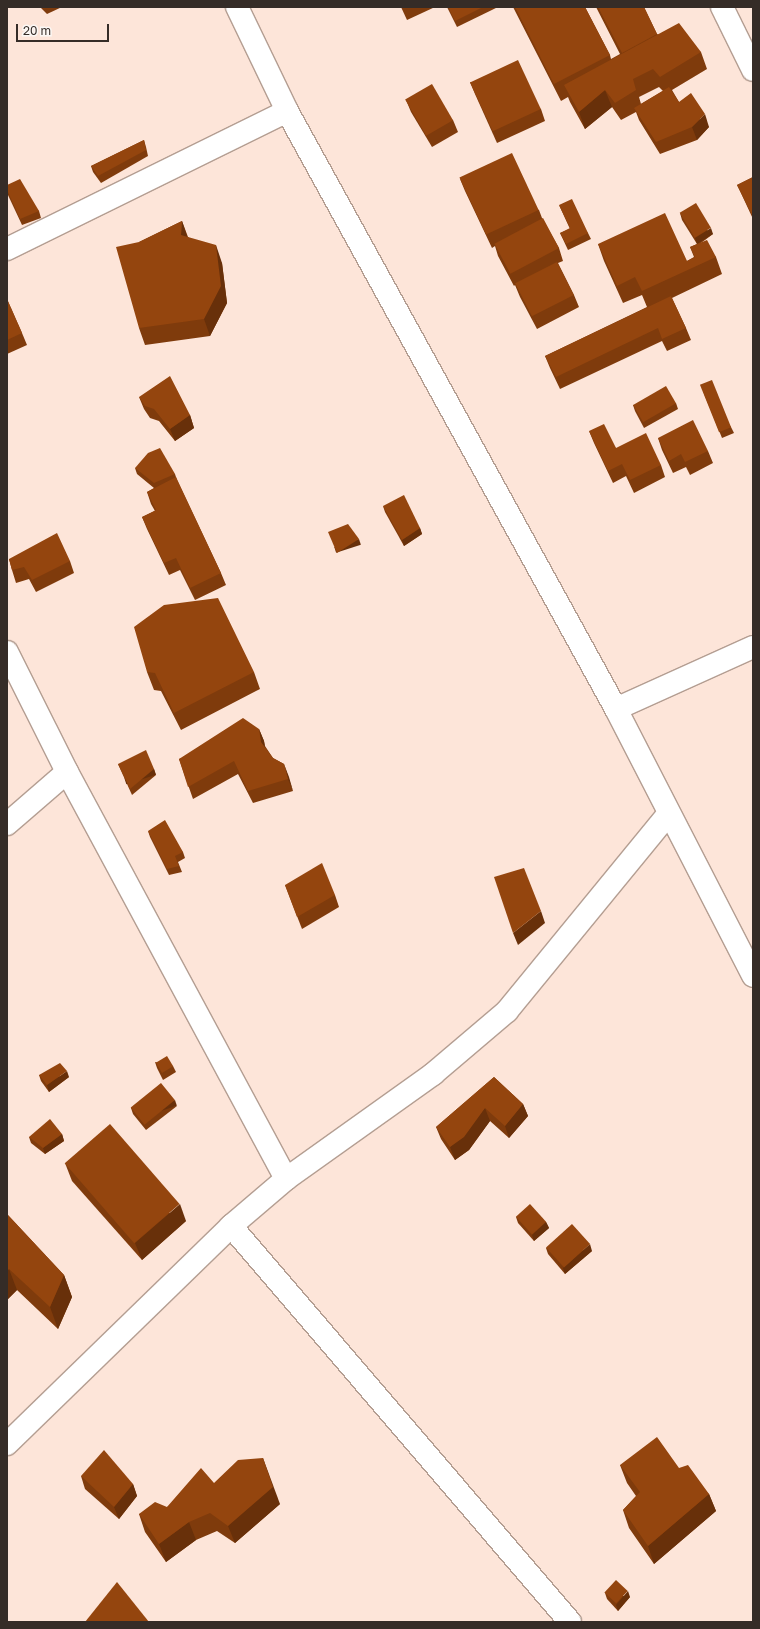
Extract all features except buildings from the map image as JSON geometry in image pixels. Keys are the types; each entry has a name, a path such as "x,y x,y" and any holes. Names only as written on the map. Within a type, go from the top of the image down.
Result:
{"street":[{"path":"237,7 287,111 616,709 668,814 753,976"},
{"path":"722,7 753,70"},
{"path":"7,249 287,111"},
{"path":"616,709 753,647"},
{"path":"7,652 67,772 286,1179"},
{"path":"7,824 67,772"},
{"path":"7,1444 231,1226 286,1179 434,1074 507,1011 668,814"},
{"path":"231,1226 570,1622"}]}
